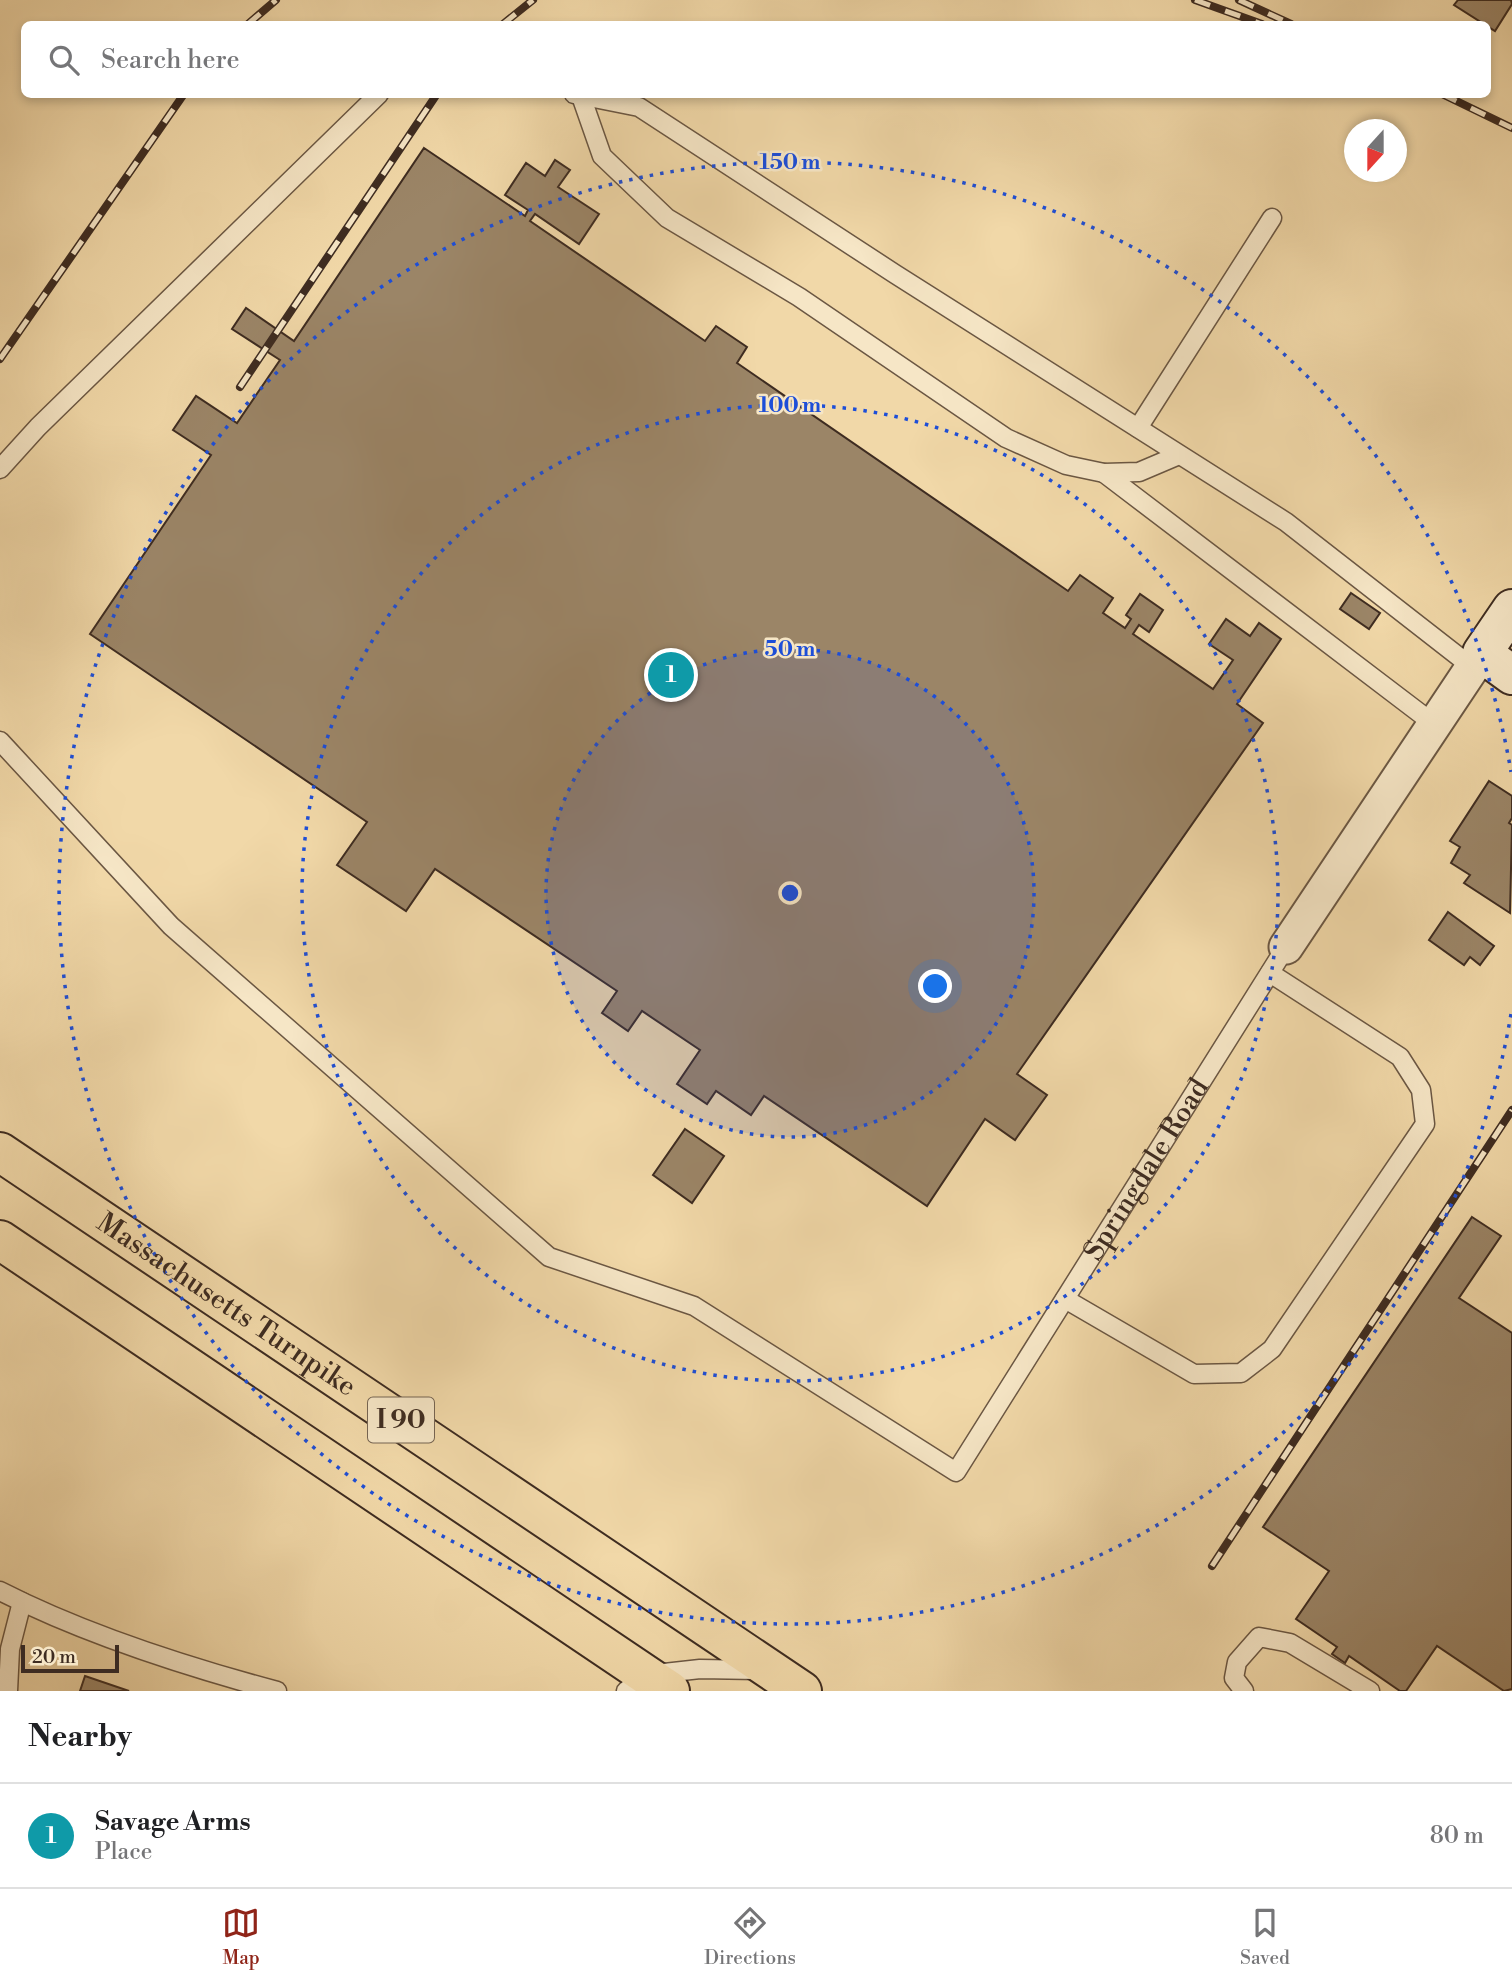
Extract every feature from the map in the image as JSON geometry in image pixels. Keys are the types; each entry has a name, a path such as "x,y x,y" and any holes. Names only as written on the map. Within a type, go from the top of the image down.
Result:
{"highway":[{"name":"Massachusetts Turnpike","path":"0,1152 786,1681"},
{"name":"I 90","path":"0,1240 647,1686"}],"street":[{"name":"Springdale Road","path":"1278,960 1512,609"},
{"path":"1477,660 1512,675"}],"lane":[{"path":"0,469 47,417 375,98"},
{"path":"579,98 602,156 667,218 799,297 1006,438 1066,465 1104,473 1139,472 1180,455"},
{"path":"593,98 639,107 1286,522 1477,660"},
{"path":"1138,428 1272,218"},
{"path":"1104,473 1434,724"},
{"name":"Springdale Road","path":"0,741 171,926 549,1257 694,1306 956,1472 1278,960"},
{"path":"1065,1299 1194,1374 1241,1373 1272,1349 1425,1124 1421,1090 1400,1057 1278,960"},
{"path":"0,1591 22,1602 162,1655 267,1690"},
{"path":"8,1691 5,1651 22,1602"},
{"path":"1244,1691 1234,1678 1237,1662 1259,1637 1290,1643 1370,1691"},
{"path":"647,1686 700,1669 786,1681"}],"building":[{"path":"1458,0 1511,0 1512,4 1495,31 1491,28 1491,21 1479,21 1454,5"},
{"path":"424,148 525,216 528,210 505,195 526,163 545,176 555,160 570,170 558,187 599,214 579,244 535,214 530,221 705,341 716,326 747,347 737,363 1068,591 1080,575 1113,598 1103,613 1125,628 1131,619 1126,615 1140,594 1163,610 1149,632 1139,625 1133,634 1213,689 1233,660 1209,644 1226,619 1250,636 1259,623 1281,639 1237,704 1263,723 1017,1074 1047,1095 1015,1140 985,1119 927,1206 764,1096 751,1115 716,1091 707,1104 677,1084 700,1050 642,1011 628,1031 602,1013 617,991 435,869 406,911 337,865 367,822 90,634 211,455 173,430 196,396 237,423 280,360 232,329 246,308 294,341"},
{"path":"1351,593 1380,613 1369,629 1340,609"},
{"path":"1489,781 1512,796 1512,818 1509,823 1512,825 1510,913 1464,883 1470,875 1451,863 1460,847 1450,841"},
{"path":"1448,912 1494,946 1480,965 1470,957 1464,965 1429,940"},
{"path":"685,1129 724,1156 692,1203 653,1175"},
{"path":"1472,1217 1501,1236 1459,1298 1512,1333 1512,1689 1504,1691 1437,1646 1406,1691 1400,1691 1349,1656 1345,1663 1332,1654 1337,1647 1296,1619 1329,1571 1263,1527"},
{"path":"85,1676 129,1691 80,1691"}],"railway":[{"path":"252,21 276,0"},
{"path":"507,21 533,0"},
{"path":"1195,0 1254,21"},
{"path":"1239,0 1284,21"},
{"path":"0,359 181,98"},
{"path":"240,387 434,98"},
{"path":"1450,98 1512,128"},
{"path":"1212,1566 1512,1110"}],"place":[{"name":"Savage Arms","path":"671,675"}]}
